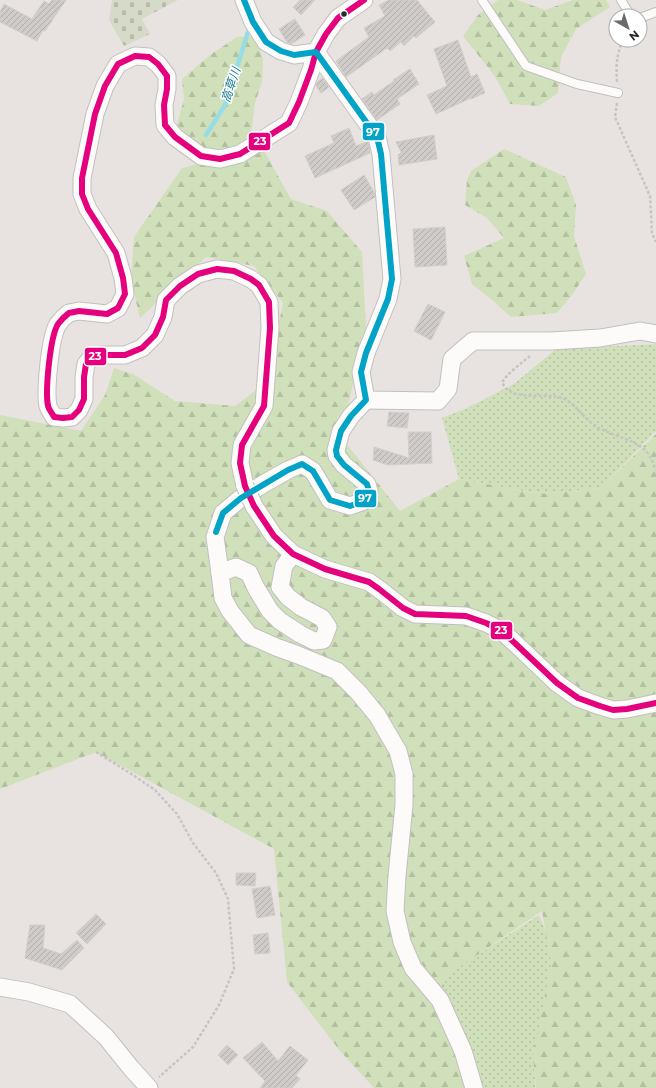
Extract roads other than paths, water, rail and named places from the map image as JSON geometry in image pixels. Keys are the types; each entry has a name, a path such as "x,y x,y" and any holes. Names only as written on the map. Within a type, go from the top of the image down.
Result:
{"street":[{"path":"244,0 253,22 266,42 281,51 294,54 316,52"},
{"path":"364,0 347,5 326,34 316,52 299,102 289,123 240,154 220,159 201,156 175,137 165,125 164,105 167,89 167,76 158,64 149,57 135,56 118,64 105,86 95,114 82,178 82,194 88,209 116,253 123,278 125,294 118,308 107,314 79,311 69,312 58,325 52,342 47,396 48,407 54,417 72,417 79,410 84,399 84,377 86,364 92,357 102,355 125,355 142,348 155,334 162,317 166,300 180,286 198,274 217,269 234,271 251,279 259,285 269,302 270,328 264,406 242,445 240,463 245,486 254,506 274,536 293,554 325,569 369,582 403,608 416,614 466,616 486,623 502,631 557,683 578,698 613,710 627,709 656,703"},
{"path":"316,52 377,137 381,154 392,279 388,299 366,353 361,372 366,400"},
{"path":"474,1088 463,1051 440,1000 413,968 402,942 395,911 396,883 404,805 404,774 398,751 377,715 358,692 337,671 298,655 276,648 249,635 230,611 223,598 215,537 223,513 241,498 288,470 302,464 313,471 330,500 350,506 364,501 369,491 368,484 344,465 337,456 336,450 341,431 351,416 366,400 438,401 448,389 452,359 473,341 551,342 600,338 640,331 656,334"},
{"path":"220,572 236,567 249,573 270,611 280,621 314,641 323,640 328,627 322,618 288,598 280,587 284,566 293,554"},
{"path":"0,987 29,992 70,1004 106,1037 148,1087"}],"lane":[{"path":"482,0 526,66 577,84 618,93"}],"waterway":[{"name":"高草川","path":"206,135 225,105 248,32"}]}
